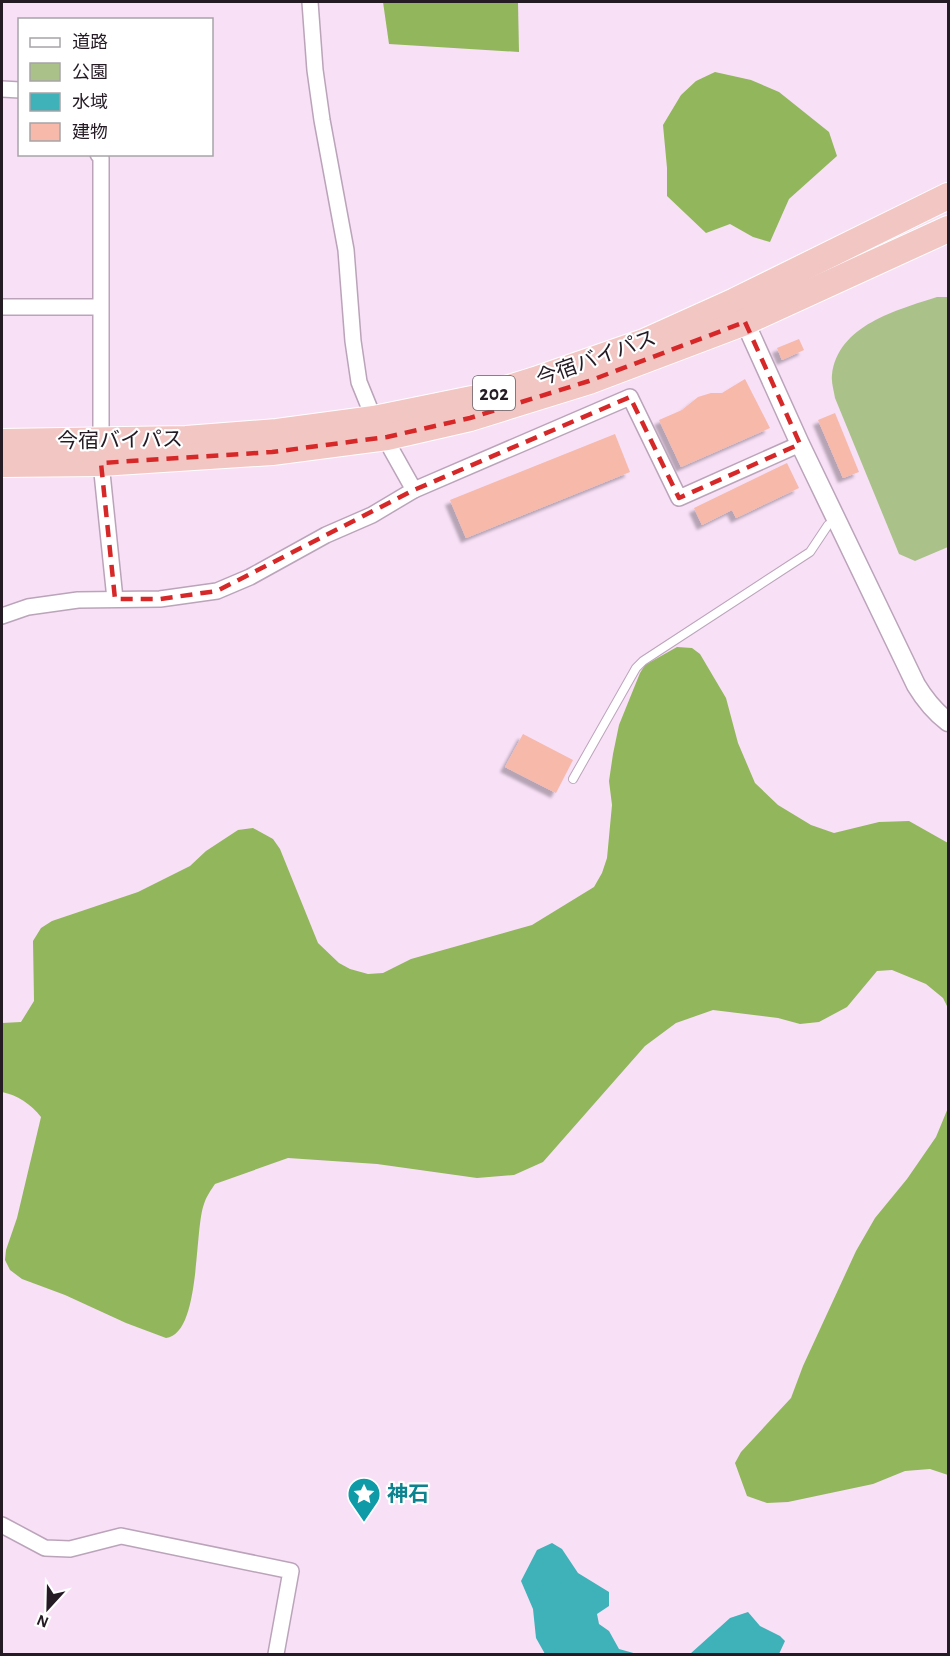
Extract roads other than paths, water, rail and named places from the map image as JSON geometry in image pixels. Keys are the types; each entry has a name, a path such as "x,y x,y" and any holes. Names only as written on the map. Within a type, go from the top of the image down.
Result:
{"highway":[{"name":"今宿バイパス","path":"2,442 101,452 272,452 380,428 470,418 536,399 633,365 740,311 948,196"},
{"name":"今宿バイパス","path":"740,311 948,229"},
{"name":"今宿バイパス","path":"2,464 101,452"}],"street":[{"path":"310,2 315,70 346,250 352,341 359,382 380,428 414,490"},
{"path":"2,89 18,90"},
{"path":"100,156 101,452 115,599"},
{"path":"2,307 100,307"},
{"path":"740,311 800,444 916,685 936,713 948,722"},
{"path":"2,616 28,607 78,600 160,599 217,591 250,577 326,535 372,515 414,490 630,397 680,498 800,444"},
{"path":"2,1525 45,1548 70,1550 121,1536 291,1570 276,1654"}],"lane":[{"path":"573,779 636,668 810,552 828,525 837,520"}],"water":[{"path":"552,1543 562,1549 578,1573 609,1592 609,1606 597,1614 599,1624 609,1631 619,1649 637,1654 545,1654 536,1638 533,1609 521,1581 537,1550"},
{"path":"748,1612 760,1626 785,1641 779,1654 690,1654 730,1618"}],"place":[{"name":"神石","path":"364,1523"}]}
